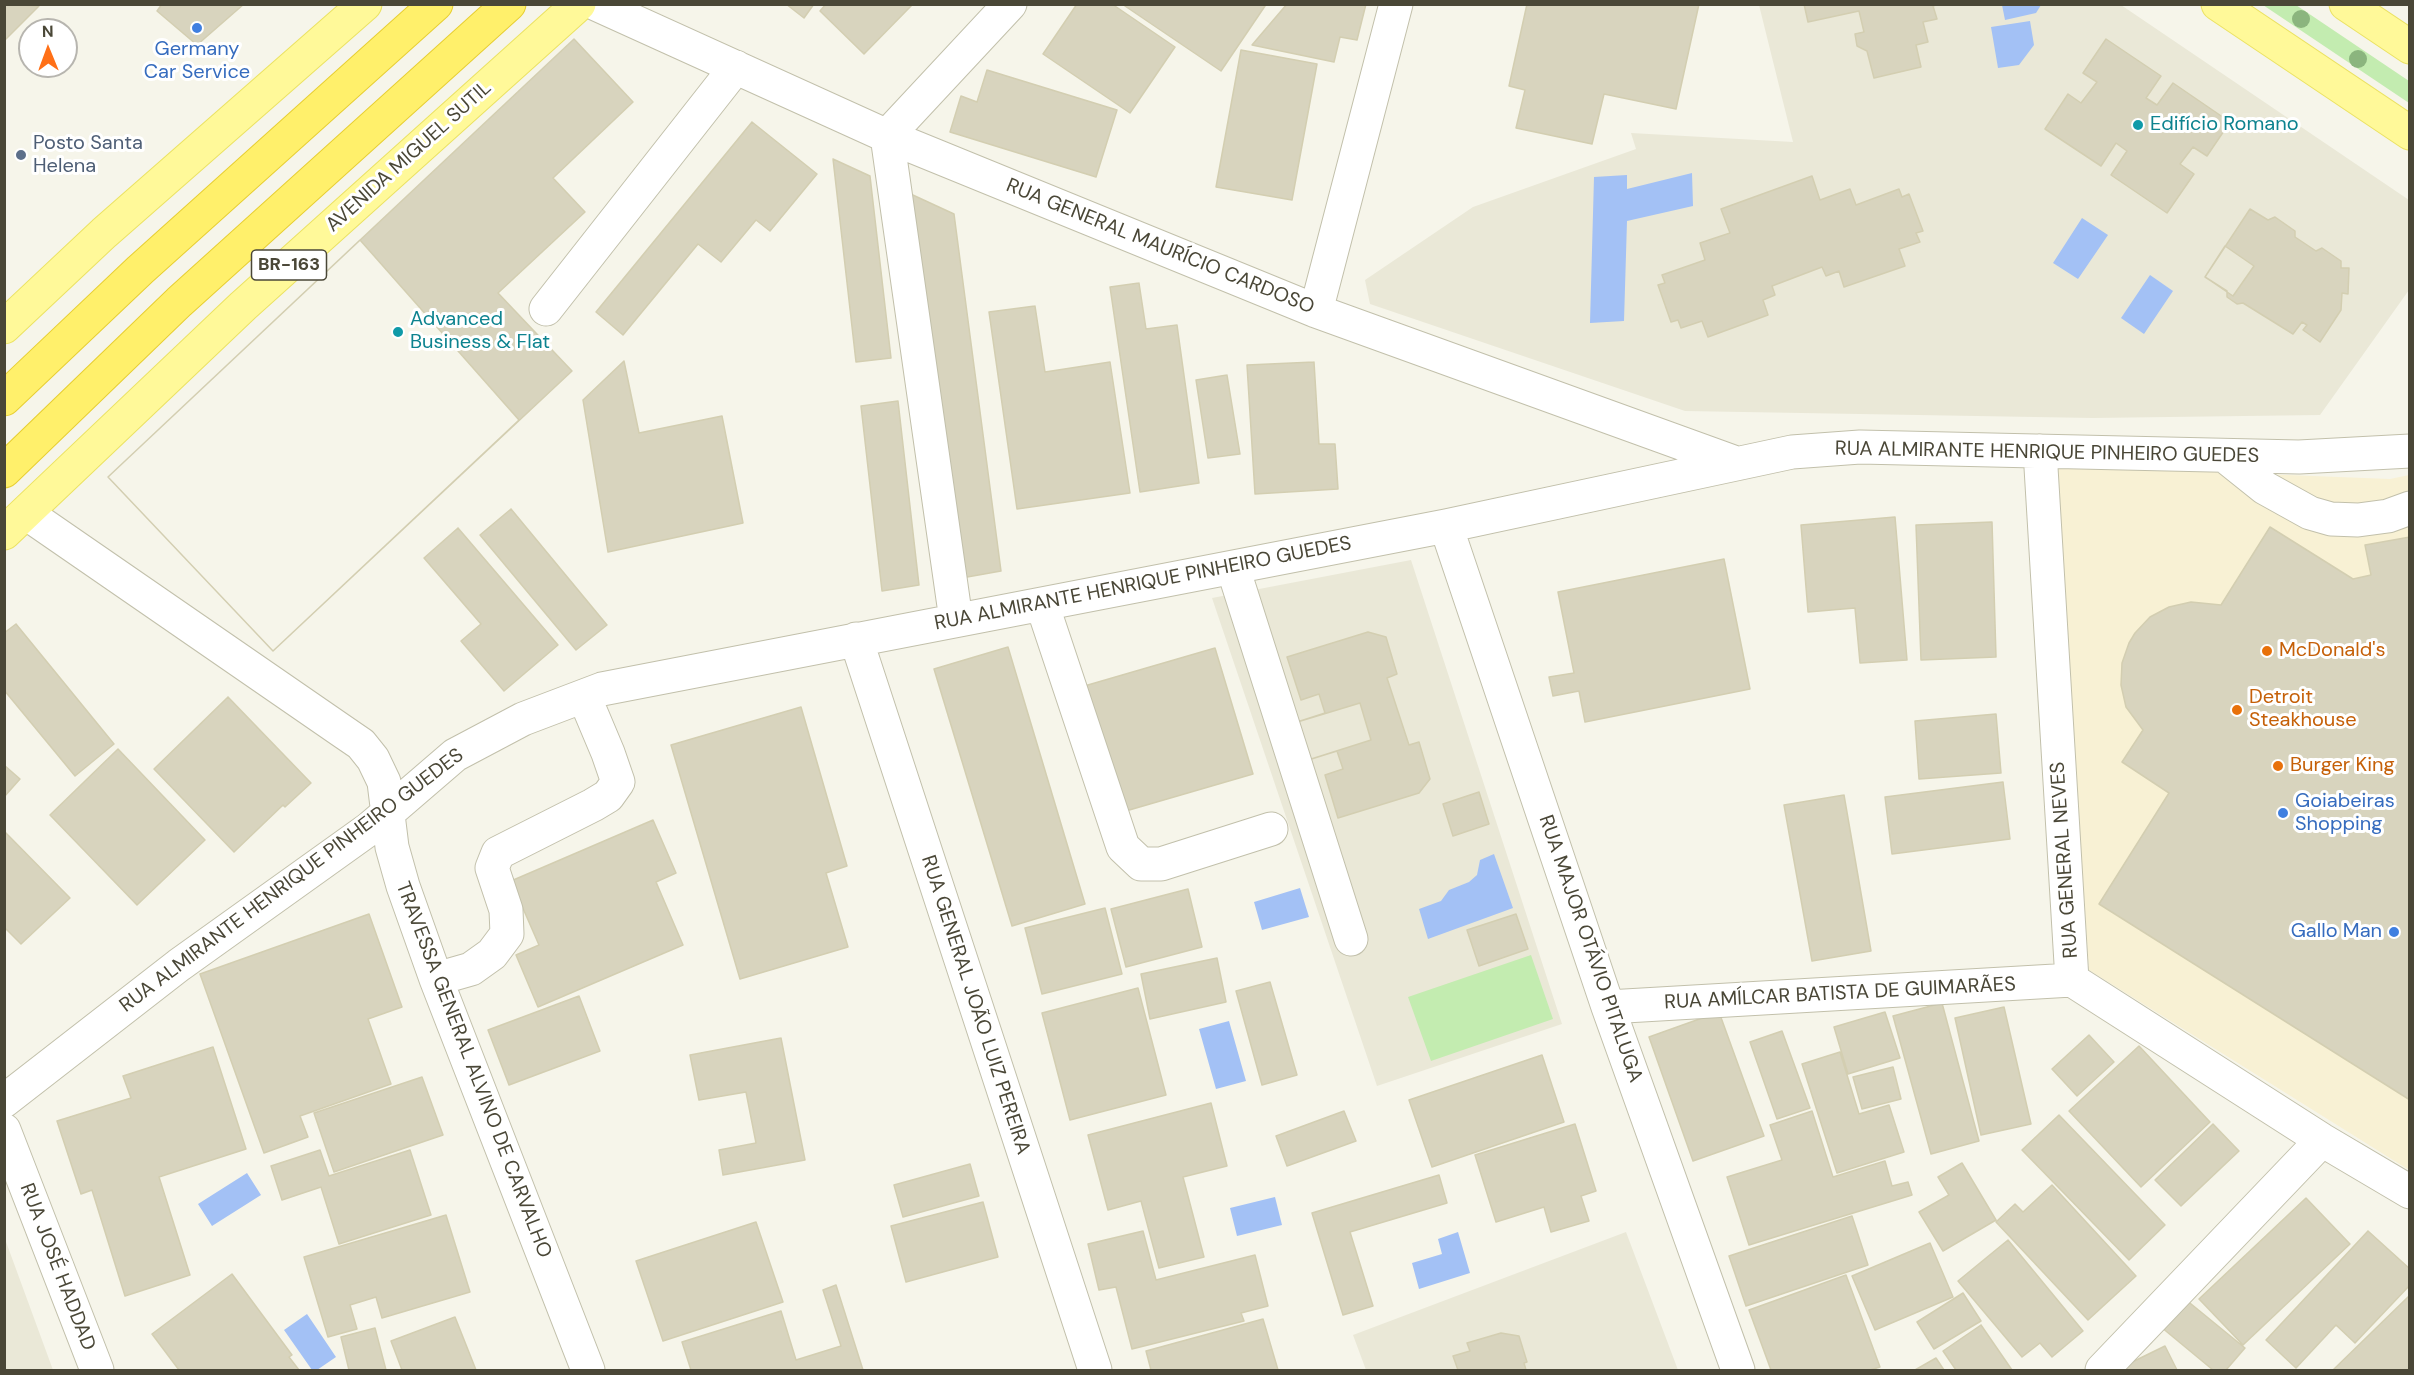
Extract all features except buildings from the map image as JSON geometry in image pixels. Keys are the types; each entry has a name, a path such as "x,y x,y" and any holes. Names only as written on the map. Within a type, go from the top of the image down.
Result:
{"highway":[{"path":"4,399 140,270 436,4"},
{"name":"BR-163","path":"4,471 179,302 509,4"}],"main road":[{"path":"4,327 104,234 365,4"},
{"name":"AVENIDA MIGUEL SUTIL","path":"15,523 243,306 579,4"},
{"path":"2218,4 2409,133"},
{"path":"2346,4 2409,47"}],"street":[{"name":"RUA GENERAL MAURÍCIO CARDOSO","path":"596,4 886,136 1316,311 1736,463"},
{"path":"956,620 886,136 1010,4"},
{"path":"1316,311 1396,4"},
{"path":"546,309 735,67"},
{"name":"RUA ALMIRANTE HENRIQUE PINHEIRO GUEDES","path":"4,1101 179,965 369,829 455,755 523,719 602,689 1446,526 1792,452 1860,447 2299,457 2409,451"},
{"name":"RUA GENERAL NEVES","path":"2040,451 2072,980 2322,1140 2409,1192"},
{"path":"2224,456 2265,488 2310,513 2331,519 2358,520 2388,516 2409,508"},
{"name":"TRAVESSA GENERAL ALVINO DE CARVALHO","path":"15,523 361,744 373,759 384,782 392,847 403,886 436,979 588,1371"},
{"name":"RUA MAJOR OTÁVIO PITALUGA","path":"1446,526 1608,1007 1738,1371"},
{"path":"1233,568 1351,939"},
{"path":"1042,604 1123,848 1141,864 1161,864 1271,829"},
{"name":"RUA GENERAL JOÃO LUIZ PEREIRA","path":"856,639 1095,1371"},
{"path":"436,979 471,969 492,954 507,934 506,910 492,868 498,853 593,805 608,796 618,782 584,696"},
{"name":"RUA AMÍLCAR BATISTA DE GUIMARÃES","path":"1608,1007 2072,980"},
{"name":"RUA JOSÉ HADDAD","path":"4,1130 97,1371"},
{"path":"2102,1371 2322,1140"}],"shaded area":[{"path":"1759,5 2121,5 2409,200 2409,290 2320,415 2093,418 1685,411 1370,304 1365,280 1473,207 1636,149 1631,133 1793,142"},
{"name":"Goiabeiras Shopping","path":"2055,466 2390,479 2409,475 2409,1170 2089,970"},
{"path":"1411,560 1562,1024 1377,1086 1212,598"},
{"path":"1626,1232 1678,1370 1366,1370 1353,1335"},
{"path":"5,1239 53,1370 5,1370"}],"green space":[{"path":"2263,5 2296,5 2409,81 2409,103"},
{"path":"1531,955 1553,1019 1431,1061 1408,997"}],"water":[{"path":"2002,4 2041,5 2036,13 2005,20"},
{"path":"2030,21 2034,45 2019,65 1998,68 1991,27"},
{"path":"1692,173 1693,206 1627,221 1624,321 1590,323 1594,177 1627,175 1627,189"},
{"path":"2082,218 2108,235 2078,279 2053,263"},
{"path":"2150,275 2173,291 2144,334 2121,318"},
{"path":"1494,854 1513,908 1428,939 1419,909 1441,901 1449,890 1469,882 1477,875 1480,860"},
{"path":"1300,888 1309,917 1262,930 1254,902"},
{"path":"1229,1021 1246,1081 1216,1089 1199,1029"},
{"path":"247,1173 261,1195 212,1226 198,1204"},
{"path":"1275,1197 1282,1225 1237,1236 1230,1208"},
{"path":"1458,1232 1470,1273 1419,1289 1412,1263 1442,1254 1438,1239"},
{"path":"307,1314 336,1357 317,1370 312,1370 284,1330"}],"place":[{"name":"Germany Car Service","path":"197,28"},
{"name":"Edifício Romano","path":"2138,125"},
{"name":"Posto Santa Helena","path":"21,155"},
{"name":"Advanced Business & Flat","path":"398,332"},
{"name":"McDonald's","path":"2267,651"},
{"name":"Detroit Steakhouse","path":"2237,710"},
{"name":"Burger King","path":"2278,766"},
{"name":"Goiabeiras Shopping","path":"2283,813"},
{"name":"Gallo Man","path":"2394,932"}]}
